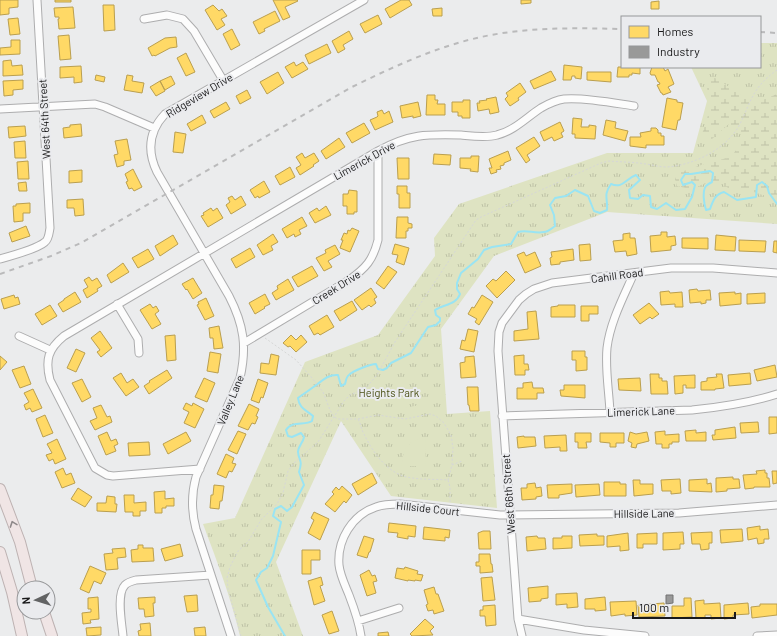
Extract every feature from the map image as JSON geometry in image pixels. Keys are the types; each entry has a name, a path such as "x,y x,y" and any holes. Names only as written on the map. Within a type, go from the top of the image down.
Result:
{"highway":[{"path":"0,489 33,580"},
{"path":"20,542 30,580"},
{"path":"0,552 12,592 22,636"},
{"path":"40,620 45,636"},
{"path":"47,620 52,636"}],"street":[{"name":"West 64th Street","path":"0,259 44,243 48,237 50,228 37,0"},
{"name":"Ridgeview Drive","path":"154,128 165,114 364,0"},
{"path":"144,19 167,15 183,19 194,31 223,80"},
{"name":"Limerick Drive","path":"50,350 56,342 64,336 117,304 397,141 427,134 483,136 498,135 510,130 541,108 553,102 564,99 581,99 634,106"},
{"path":"0,109 95,104 154,128"},
{"name":"Valley Lane","path":"154,128 150,152 152,163 236,311 242,327 244,361 240,378 200,469 193,489 192,502 192,516 231,636"},
{"name":"Creek Drive","path":"244,343 360,273 369,263 375,252 378,240 378,151"},
{"name":"Cahill Road","path":"498,351 498,336 502,323 519,300 534,289 552,283 671,268 692,267 777,273"},
{"path":"610,412 607,347 612,326 634,273"},
{"path":"117,304 138,339 139,353"},
{"path":"18,336 50,350 48,360 50,380 95,468 100,472 113,476 200,469"},
{"name":"West 66th Street","path":"498,351 518,620 522,636"},
{"name":"Limerick Lane","path":"502,416 692,410 723,407 754,401 777,394"},
{"name":"Hillside Court","path":"361,636 358,621 339,566 339,553 347,530 364,512 388,504 500,516 510,515"},
{"name":"Hillside Lane","path":"510,515 679,513 777,505"},
{"path":"123,636 120,598 121,591 124,586 136,580 212,575"},
{"path":"358,621 399,608"},
{"path":"518,620 584,630 645,636"},
{"path":"757,636 777,635"}],"path":[{"path":"241,636 227,585 230,568 238,551 248,542 261,520 281,498 288,471 294,463 318,442 334,416 350,395 366,388 377,376 394,342 473,224 481,217 601,163 609,161 668,167 702,157 719,147 731,137 738,128 754,93 762,82 777,70"},
{"path":"258,334 296,360 323,392 330,410 338,419 358,419 378,415 406,419 430,414 436,416 444,424 451,435 453,448 452,465 448,480 450,487 450,510"},
{"path":"358,419 363,433 369,443 382,461 395,472 407,477 448,480"},
{"path":"452,465 462,461"}],"green space":[{"name":"Heights Park","path":"761,43 777,43 777,224 607,212 494,256 441,329 447,414 490,411 497,508 391,496 341,421 276,562 303,636 240,636 228,594 203,524 235,518 305,362 378,335 435,256 434,238 459,204 607,153 693,153 707,101 691,68 761,68"},
{"path":"708,78 715,78 755,103 777,94 777,200 751,191 729,189 721,181 703,184 694,190 677,186 675,179 678,173 731,157 742,142 742,133 729,124 712,139 705,138 702,134 709,109 707,88"},
{"path":"419,405 421,414 407,418 405,408"},
{"path":"425,438 426,466 402,466 403,455 408,446 419,439"}],"building: Homes":[{"path":"0,0 18,0 18,7 9,8 9,14 0,15"},
{"path":"55,0 71,0 71,2 55,2"},
{"path":"273,0 298,1 285,7 290,17 283,20"},
{"path":"401,0 409,0 412,5 390,18 385,9"},
{"path":"521,0 531,0 531,3 521,4"},
{"path":"659,1 659,9 651,9 651,2"},
{"path":"103,5 114,5 115,30 104,31"},
{"path":"213,5 219,11 222,9 227,16 221,19 225,25 217,30 205,10"},
{"path":"73,7 75,28 59,29 59,17 55,17 54,8"},
{"path":"442,8 442,16 433,16 432,9"},
{"path":"275,11 280,21 264,29 265,31 259,34 253,22"},
{"path":"378,15 382,24 365,33 360,24"},
{"path":"18,18 20,34 10,35 8,19"},
{"path":"232,29 240,45 231,50 223,34"},
{"path":"349,31 353,39 343,45 345,49 338,53 332,41"},
{"path":"69,35 71,59 60,60 58,36"},
{"path":"176,37 177,47 170,48 155,56 152,56 148,48 165,38"},
{"path":"11,40 20,40 20,54 0,55 0,48 11,47"},
{"path":"327,44 331,53 309,64 305,55"},
{"path":"186,53 195,72 186,76 177,58"},
{"path":"11,60 12,66 22,65 23,75 3,76 3,61"},
{"path":"294,62 296,66 303,62 308,69 292,78 285,67"},
{"path":"564,65 582,67 581,79 572,76 571,80 563,80"},
{"path":"81,66 82,82 74,83 74,77 60,78 60,67"},
{"path":"618,67 640,68 640,74 632,73 629,77 617,77"},
{"path":"652,68 664,68 665,71 668,69 674,84 668,87 671,92 663,95 657,85 660,84 655,75 651,75"},
{"path":"551,71 556,80 534,89 530,81"},
{"path":"278,72 284,83 267,94 260,82"},
{"path":"587,72 611,72 611,82 587,80"},
{"path":"96,75 105,77 104,82 95,80"},
{"path":"127,75 133,76 132,81 144,83 142,93 124,90"},
{"path":"171,76 175,84 165,90 160,81"},
{"path":"23,80 23,89 13,90 13,95 4,96 3,81"},
{"path":"160,81 165,91 156,96 150,87"},
{"path":"520,83 526,92 518,98 519,100 510,106 505,99 508,96 506,93"},
{"path":"247,90 251,98 240,104 236,96"},
{"path":"427,95 435,95 435,100 438,100 437,104 445,104 445,115 426,115"},
{"path":"496,97 499,112 490,114 489,109 478,111 477,103 480,103 479,101"},
{"path":"667,98 683,103 680,120 678,120 676,130 662,127"},
{"path":"463,100 470,100 470,118 462,118 462,116 458,116 458,112 452,112 452,102 463,102"},
{"path":"226,102 230,109 214,118 210,111"},
{"path":"418,102 421,116 402,118 400,106"},
{"path":"382,110 384,114 389,111 393,122 375,130 370,120 377,117 377,112"},
{"path":"202,115 206,123 191,131 187,124"},
{"path":"573,118 582,119 581,127 589,127 589,125 596,126 595,139 575,138 575,134 572,134"},
{"path":"606,120 616,122 615,128 628,131 625,141 603,135"},
{"path":"560,122 564,131 561,133 563,137 554,141 552,137 544,141 540,132"},
{"path":"364,123 370,133 352,143 346,133"},
{"path":"81,124 82,136 64,138 63,128 70,127 70,125"},
{"path":"25,126 26,136 9,138 8,127"},
{"path":"651,128 656,128 658,133 661,133 661,136 664,136 664,145 646,145 646,148 630,146 630,137 641,137 640,133 651,131"},
{"path":"175,132 186,134 183,153 173,152"},
{"path":"534,137 540,146 527,155 530,160 526,163 516,148"},
{"path":"339,138 345,147 326,159 321,151"},
{"path":"127,139 131,160 124,161 124,165 117,167 114,155 118,154 115,141"},
{"path":"25,141 26,158 15,158 14,142"},
{"path":"508,151 511,160 500,166 501,169 496,170 497,172 491,174 489,168 492,168 489,159"},
{"path":"302,153 305,158 314,153 319,161 300,175 296,168 301,165 296,157"},
{"path":"434,154 451,155 450,165 433,164"},
{"path":"471,156 479,156 478,172 470,171 471,169 460,168 460,158 471,158"},
{"path":"397,158 409,158 409,179 398,179"},
{"path":"28,161 29,179 18,179 17,162"},
{"path":"290,167 295,177 280,185 275,176"},
{"path":"133,169 142,187 134,191 132,188 129,189 125,174"},
{"path":"82,170 82,182 69,183 69,171"},
{"path":"264,181 270,192 259,198 258,196 255,198 250,190"},
{"path":"26,182 27,191 19,191 18,183"},
{"path":"397,186 407,186 407,193 410,193 410,208 399,208 399,194 397,194"},
{"path":"349,190 357,191 357,212 354,212 354,214 347,214 347,206 343,206 343,194 348,194"},
{"path":"232,196 235,200 241,196 246,205 231,214 226,205 230,202 228,198"},
{"path":"83,199 84,215 75,216 74,208 67,208 67,200"},
{"path":"30,203 30,213 23,213 23,221 14,222 13,206 16,206 16,204"},
{"path":"326,206 331,215 315,223 309,213 317,208 319,211"},
{"path":"211,208 213,211 217,208 223,218 208,227 201,216"},
{"path":"302,217 307,226 299,230 301,234 295,237 294,234 287,238 282,229"},
{"path":"397,217 408,217 408,223 412,224 412,228 408,228 408,231 406,231 406,238 396,238"},
{"path":"26,226 30,236 12,242 9,233"},
{"path":"352,228 359,231 350,252 340,248 344,233 347,234 348,230 350,231"},
{"path":"661,232 667,232 667,237 675,236 676,245 671,246 671,250 651,252 650,236 661,235"},
{"path":"630,233 630,238 635,238 637,254 627,256 626,251 615,252 613,241 623,240 623,234"},
{"path":"273,234 278,242 271,246 273,250 263,255 257,245"},
{"path":"173,235 178,244 160,256 155,246"},
{"path":"716,235 736,237 735,251 715,250"},
{"path":"682,238 708,238 708,249 682,248"},
{"path":"739,240 766,241 765,252 739,251"},
{"path":"774,241 777,241 777,253 773,252"},
{"path":"395,244 409,248 404,265 396,262 398,255 392,254"},
{"path":"590,244 591,260 580,261 579,245"},
{"path":"335,245 340,254 328,261 332,267 324,271 316,258 326,253 325,250"},
{"path":"250,248 255,257 236,268 231,259"},
{"path":"148,249 154,259 138,268 132,258"},
{"path":"573,249 574,260 551,265 551,252"},
{"path":"524,252 526,256 535,252 541,266 525,273 517,255"},
{"path":"123,263 129,272 111,283 107,275"},
{"path":"312,266 318,276 298,287 292,277"},
{"path":"388,266 397,272 384,289 376,283"},
{"path":"506,271 515,280 497,298 486,286 493,279 496,281"},
{"path":"89,277 92,281 97,278 102,286 97,289 98,291 87,298 83,290 88,287 84,280"},
{"path":"193,278 202,293 193,299 182,284"},
{"path":"288,279 294,290 276,300 272,293 278,289 277,286"},
{"path":"371,288 377,297 374,299 376,303 371,307 369,305 362,310 354,300"},
{"path":"697,289 698,291 710,290 711,300 706,300 706,303 701,304 701,302 690,303 689,290"},
{"path":"669,291 670,293 682,292 683,307 675,307 675,304 661,305 660,292"},
{"path":"75,292 81,302 63,312 58,304"},
{"path":"735,292 735,294 741,293 741,304 720,306 719,293"},
{"path":"765,293 765,303 747,304 747,294"},
{"path":"265,294 270,304 255,314 249,303"},
{"path":"14,295 15,298 18,297 20,304 4,309 1,299"},
{"path":"482,295 493,302 479,325 475,322 477,319 468,314 472,307 474,308"},
{"path":"206,298 214,316 205,320 197,305 199,304 198,302"},
{"path":"352,301 357,310 340,321 334,311"},
{"path":"649,303 659,314 652,319 650,317 640,324 633,315"},
{"path":"150,304 153,308 156,306 159,311 155,314 161,324 152,329 140,310"},
{"path":"50,305 57,316 42,325 35,314"},
{"path":"558,305 575,305 575,317 551,317 551,307"},
{"path":"581,306 598,306 598,314 589,314 589,321 581,321"},
{"path":"536,311 539,339 514,341 514,331 528,329 527,312"},
{"path":"327,315 334,327 320,335 318,333 314,335 309,326"},
{"path":"219,326 223,348 214,349 213,338 210,338 209,328"},
{"path":"468,329 478,331 474,352 460,349 462,340 465,341"},
{"path":"100,331 112,348 101,357 97,352 100,350 91,338"},
{"path":"175,335 176,360 167,361 165,336"},
{"path":"291,335 296,340 301,335 307,342 296,352 290,346 288,347 283,343"},
{"path":"76,349 85,353 76,372 67,368"},
{"path":"572,351 585,351 585,357 587,357 587,370 576,371 576,360 572,360"},
{"path":"210,352 221,354 218,373 207,371"},
{"path":"271,354 279,356 276,375 260,373 261,363 269,364"},
{"path":"524,355 524,364 528,364 529,370 525,370 525,375 515,375 514,356"},
{"path":"0,356 7,362 0,370"},
{"path":"474,356 476,377 461,378 460,363 465,362 465,357"},
{"path":"775,365 777,377 757,381 754,370"},
{"path":"24,366 31,384 20,388 12,370"},
{"path":"167,370 172,378 149,394 144,386 150,382 149,381"},
{"path":"121,373 127,383 133,379 139,387 126,396 113,378"},
{"path":"750,373 751,384 729,386 728,375"},
{"path":"650,374 659,374 659,378 662,378 662,381 667,381 668,394 651,394"},
{"path":"716,374 722,374 724,388 715,390 701,390 701,382 707,381 707,378 717,377"},
{"path":"695,375 695,388 686,388 686,385 683,385 683,393 675,394 674,376"},
{"path":"204,378 215,383 207,402 195,397"},
{"path":"640,378 641,391 619,390 618,379"},
{"path":"82,379 91,397 82,402 72,383"},
{"path":"258,379 268,383 263,398 261,397 259,403 251,400"},
{"path":"532,382 533,388 543,388 544,393 537,393 537,399 517,399 517,388 523,388 523,383"},
{"path":"564,385 585,385 585,398 561,396 560,390 564,390"},
{"path":"467,387 478,387 479,411 470,411 468,405"},
{"path":"33,389 42,408 32,412 30,408 26,410 24,405 29,402 24,393"},
{"path":"186,403 192,406 193,403 204,409 195,428 184,423 189,412 183,409"},
{"path":"249,404 259,409 255,424 252,423 248,430 238,426"},
{"path":"101,405 107,417 110,416 112,422 95,430 90,421 97,418 93,408"},
{"path":"45,415 53,433 43,437 36,419"},
{"path":"769,417 777,417 777,433 769,434"},
{"path":"758,422 759,432 741,433 740,423"},
{"path":"735,427 736,438 713,440 712,435 715,435 715,430"},
{"path":"696,430 696,433 706,432 706,441 686,441 685,431"},
{"path":"238,431 246,434 237,454 228,450"},
{"path":"665,431 665,435 679,434 679,442 672,442 672,444 669,444 669,448 662,448 662,444 656,444 655,432"},
{"path":"107,432 111,441 116,439 118,444 114,446 116,451 106,455 98,436"},
{"path":"186,432 191,441 168,454 163,444"},
{"path":"630,432 636,434 647,432 649,441 637,444 636,448 631,447 632,443 628,441"},
{"path":"575,433 591,433 591,442 586,442 587,448 578,448 578,442 575,442"},
{"path":"600,433 624,433 624,443 616,443 616,447 610,447 610,443 600,442"},
{"path":"566,435 567,451 560,451 560,447 545,448 544,436"},
{"path":"517,437 535,437 536,446 518,448"},
{"path":"57,439 66,459 55,464 53,459 49,461 46,455 52,453 47,444"},
{"path":"149,442 150,455 129,456 128,443"},
{"path":"226,454 234,458 232,463 236,464 232,472 229,471 226,478 217,474"},
{"path":"63,468 66,475 71,473 75,483 62,488 55,472"},
{"path":"765,470 765,473 767,473 767,478 769,478 770,487 754,487 745,489 743,475 757,474 756,471"},
{"path":"772,471 777,471 777,483 773,484"},
{"path":"372,473 377,483 358,495 352,484"},
{"path":"733,477 733,479 739,479 740,488 716,492 716,478"},
{"path":"680,479 681,493 671,494 671,491 662,491 661,480"},
{"path":"707,479 707,484 711,483 712,492 689,491 689,480"},
{"path":"633,480 640,480 640,484 653,484 653,494 634,496"},
{"path":"604,482 620,482 620,484 626,484 626,496 604,496"},
{"path":"535,483 536,488 541,487 542,496 536,497 536,499 522,500 521,488 527,488 527,484"},
{"path":"572,484 572,493 559,495 559,498 548,498 547,485"},
{"path":"599,484 600,495 576,497 575,485"},
{"path":"214,485 224,486 222,501 220,501 219,509 210,508 211,495 213,495"},
{"path":"342,486 352,495 346,503 344,501 335,512 325,504 334,494 332,492 336,487 339,490"},
{"path":"78,488 92,497 85,507 71,499"},
{"path":"165,491 165,499 174,498 174,506 166,506 166,508 162,508 162,513 155,513 154,492"},
{"path":"124,495 134,495 134,503 146,502 146,511 140,511 140,516 133,516 133,512 125,512"},
{"path":"107,496 115,497 115,504 117,504 116,512 97,511 97,503 106,503"},
{"path":"314,512 329,519 320,540 308,533 314,520 311,518"},
{"path":"389,523 416,526 415,537 408,536 408,539 397,537 398,533 388,532"},
{"path":"760,526 760,530 768,529 769,539 764,539 764,543 758,544 757,538 748,540 747,528"},
{"path":"424,527 450,530 449,538 445,537 445,541 423,539"},
{"path":"742,529 743,541 721,543 720,530"},
{"path":"490,531 491,549 479,549 478,533"},
{"path":"683,532 684,544 680,544 680,549 663,550 663,533"},
{"path":"712,532 712,543 709,543 709,549 701,550 700,544 692,544 691,533"},
{"path":"628,533 629,550 620,551 620,546 607,547 607,536"},
{"path":"657,533 657,544 643,544 643,548 637,548 637,534"},
{"path":"597,534 597,536 604,536 604,545 580,546 579,535"},
{"path":"364,536 374,539 367,558 357,555"},
{"path":"537,536 538,538 545,538 546,549 527,551 526,537"},
{"path":"562,536 572,536 572,548 553,549 553,538 562,538"},
{"path":"180,544 183,556 165,561 161,549"},
{"path":"138,545 143,545 143,548 153,548 154,561 132,562 131,550 138,549"},
{"path":"125,548 126,557 117,558 118,569 106,570 104,554 113,553 112,549"},
{"path":"302,550 320,550 320,560 311,560 311,574 302,574"},
{"path":"479,554 490,554 493,572 480,573 480,566 476,566 476,562 479,562"},
{"path":"90,566 106,573 101,584 94,581 89,593 80,589"},
{"path":"405,567 418,571 417,574 423,575 421,581 408,581 395,578 397,568 404,569"},
{"path":"369,570 372,576 375,575 377,581 373,582 376,593 367,596 360,575"},
{"path":"321,577 323,585 320,586 325,601 314,605 308,581"},
{"path":"492,577 495,600 483,601 481,578"},
{"path":"548,586 548,598 541,599 541,601 529,602 528,588"},
{"path":"434,587 444,611 434,614 433,610 428,611 426,605 428,604 424,590"},
{"path":"577,593 578,607 567,608 567,604 556,605 556,594"},
{"path":"197,595 198,611 187,612 184,596"},
{"path":"98,597 99,619 90,620 91,623 83,624 82,613 91,612 91,609 88,609 88,598"},
{"path":"155,597 155,603 153,603 154,616 145,617 144,609 139,609 138,598"},
{"path":"605,597 606,610 595,611 595,609 585,609 585,599"},
{"path":"684,598 691,598 692,617 672,618 672,606 684,606"},
{"path":"704,600 704,604 720,603 721,618 711,619 711,615 705,615 705,618 696,618 695,601"},
{"path":"636,601 637,615 625,616 625,614 611,616 610,602"},
{"path":"664,603 665,616 639,617 638,605"},
{"path":"748,603 749,614 733,615 733,618 724,619 724,605"},
{"path":"760,604 777,604 777,615 752,618 751,607 760,606"},
{"path":"495,605 496,625 486,626 485,616 480,616 480,610 483,610 483,606"},
{"path":"332,611 339,631 329,634 322,615"},
{"path":"425,619 434,627 430,631 433,635 412,636 410,634"},
{"path":"150,623 151,636 139,636 138,631 141,630 140,624"},
{"path":"101,627 101,635 87,636 86,628"},
{"path":"205,627 206,636 195,636 194,628"},
{"path":"388,632 389,636 378,636 378,633"}],"building: Industry":[{"path":"666,595 673,595 673,603 666,604"}],"waterway":[{"path":"285,636 268,607 256,580 261,572 267,568 273,556 281,522 273,516 275,509 281,506 287,511 292,507 304,485 299,472 301,463 298,455 299,448 304,437 301,433 292,437 288,436 286,430 292,425 312,421 313,416 301,407 298,398 330,376 338,375 341,386 345,384 351,373 376,364 378,369 383,370 391,363 411,353 428,327 436,325 440,321 440,318 436,315 435,310 453,302 458,298 460,294 457,289 457,283 461,273 478,259 484,250 511,244 518,232 545,232 555,226 554,215 550,205 555,198 566,196 575,190 588,196 594,211 600,213 607,210 606,194 611,184 621,184 636,175 640,180 629,190 630,198 638,199 643,195 650,196 651,207 657,209 666,203 676,210 685,209 692,197 695,185 692,182 683,185 681,180 685,174 710,171 713,173 712,182 706,186 704,191 706,210 710,209 716,196 724,192 737,200 756,197 757,185 762,182 767,186 769,193 777,204"}],"railway":[{"path":"0,274 51,256 81,243 352,87 420,56 473,39 507,32 589,28 621,29"},
{"path":"761,32 777,33"}]}
